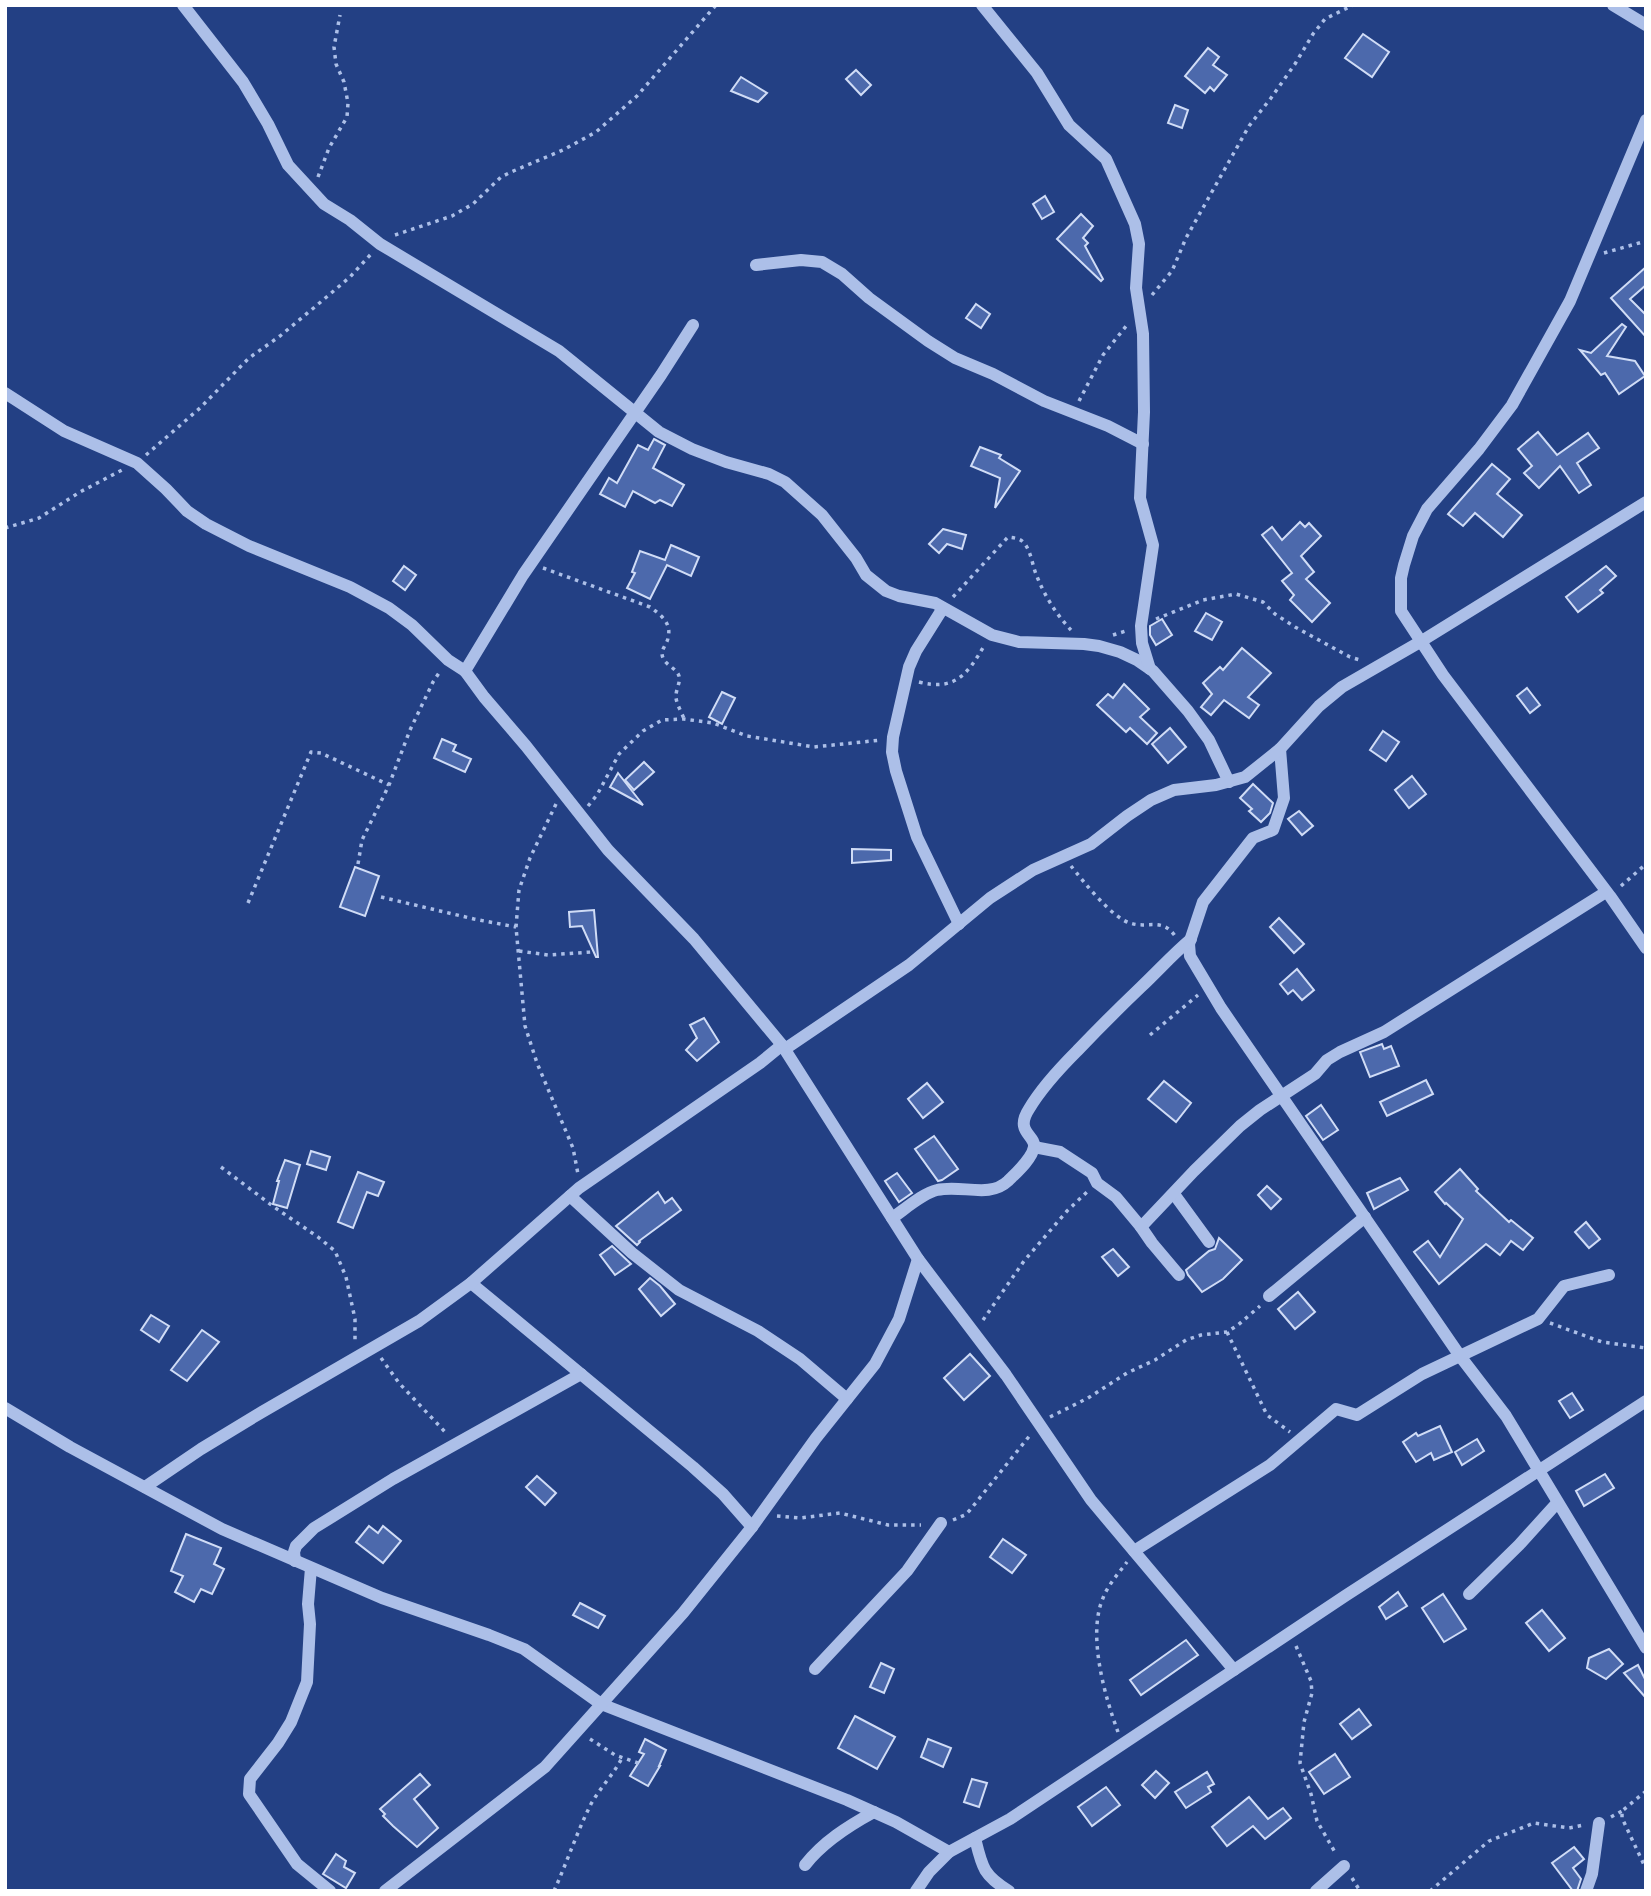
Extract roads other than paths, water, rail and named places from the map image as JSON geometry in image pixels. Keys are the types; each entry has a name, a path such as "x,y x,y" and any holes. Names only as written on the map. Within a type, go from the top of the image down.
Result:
{"street":[{"path":"183,5 243,82 288,165 324,204 380,244 559,351 659,432 692,449 769,474 785,482 822,515 866,575 886,591 935,603 992,635 1019,642 1084,644 1120,652 1137,660 1150,669 1188,711 1209,740 1230,782"},
{"path":"982,5 1037,73 1069,125 1106,159 1135,224 1139,244 1136,288 1143,334 1140,498 1153,545 1141,625 1142,643 1150,669"},
{"path":"1613,5 1646,24"},
{"path":"1646,120 1570,301 1513,405 1427,509 1413,536 1401,578 1401,611 1420,642 1646,948"},
{"path":"756,265 801,260 822,262 955,358 993,374 1044,401 1143,443"},
{"path":"465,671 533,560 693,325"},
{"path":"5,393 64,431 137,463 187,512 206,524 249,546 349,587 388,608 412,625 448,660 465,671 608,850 694,939 784,1047 918,1259 1006,1375 1091,1500 1234,1670"},
{"path":"145,1487 201,1449 419,1321 471,1283 574,1192 760,1063 909,965 990,898 1033,870 1091,844 1151,800 1174,790 1216,785 1245,777 1280,749 1319,706 1342,687 1420,642 1646,502"},
{"path":"943,608 916,651 906,678 892,752 917,837 959,924"},
{"path":"892,1218 933,1190 998,1189 1028,1158 1034,1147 1023,1121 1038,1096 1112,1014 1186,943 1203,902 1253,838 1273,830 1284,798 1280,749"},
{"path":"1141,1227 1240,1126 1315,1074 1327,1060 1384,1032 1608,894"},
{"path":"1186,943 1189,944 1190,956 1208,987 1460,1356 1506,1416 1646,1648"},
{"path":"1034,1147 1060,1152 1092,1173 1097,1183 1116,1197 1179,1275"},
{"path":"574,1192 632,1253 679,1290 758,1331 800,1359 847,1399"},
{"path":"1174,1194 1209,1242"},
{"path":"1269,1296 1365,1217"},
{"path":"385,1891 545,1767 682,1613 752,1527 816,1438 875,1364 899,1319 918,1259"},
{"path":"1134,1551 1270,1465 1336,1409 1357,1415 1422,1374 1538,1319 1564,1286 1609,1275"},
{"path":"471,1283 693,1467 723,1494 752,1527"},
{"path":"295,1561 296,1546 314,1528 393,1479 581,1374"},
{"path":"916,1891 948,1852 1010,1819 1537,1470 1646,1401"},
{"path":"5,1408 70,1447 222,1529 383,1598 489,1634 524,1649 601,1703 847,1800 896,1822 948,1852"},
{"path":"1469,1594 1557,1503"},
{"path":"816,1669 907,1570 941,1523"},
{"path":"312,1568 308,1604 310,1624 307,1682 291,1722 248,1785 249,1794 297,1864 330,1891"},
{"path":"805,1865 849,1825 874,1812"},
{"path":"1586,1891 1592,1874 1599,1823"},
{"path":"975,1838 983,1868 992,1880 1009,1891"},
{"path":"1316,1891 1344,1866"}]}
